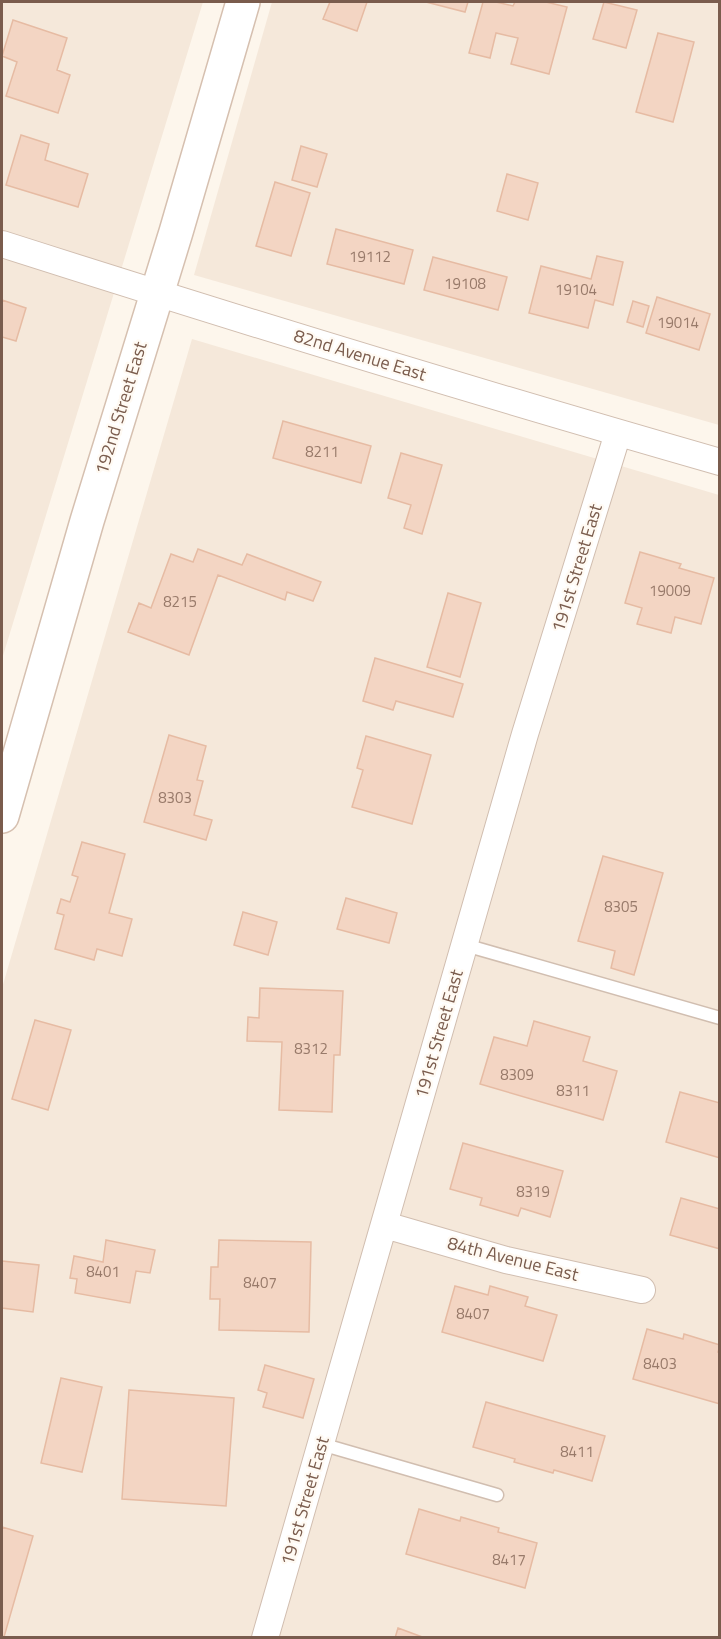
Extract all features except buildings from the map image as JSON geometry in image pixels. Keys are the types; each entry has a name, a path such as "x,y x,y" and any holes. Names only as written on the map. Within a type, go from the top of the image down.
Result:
{"street":[{"name":"192nd Street East","path":"2,816 87,521 180,220 243,2"},
{"name":"82nd Avenue East","path":"2,244 618,433 720,462"},
{"name":"191st Street East","path":"266,1638 525,734 618,433"},
{"name":"84th Avenue East","path":"385,1225 506,1260 642,1290"}],"lane":[{"path":"465,945 720,1018"},
{"path":"321,1444 497,1495"}],"shaded area":[{"path":"2,2 203,2 2,659"},
{"path":"272,2 719,2 719,425 194,275"},
{"path":"192,339 719,495 719,1637 2,1637 2,988"}]}
